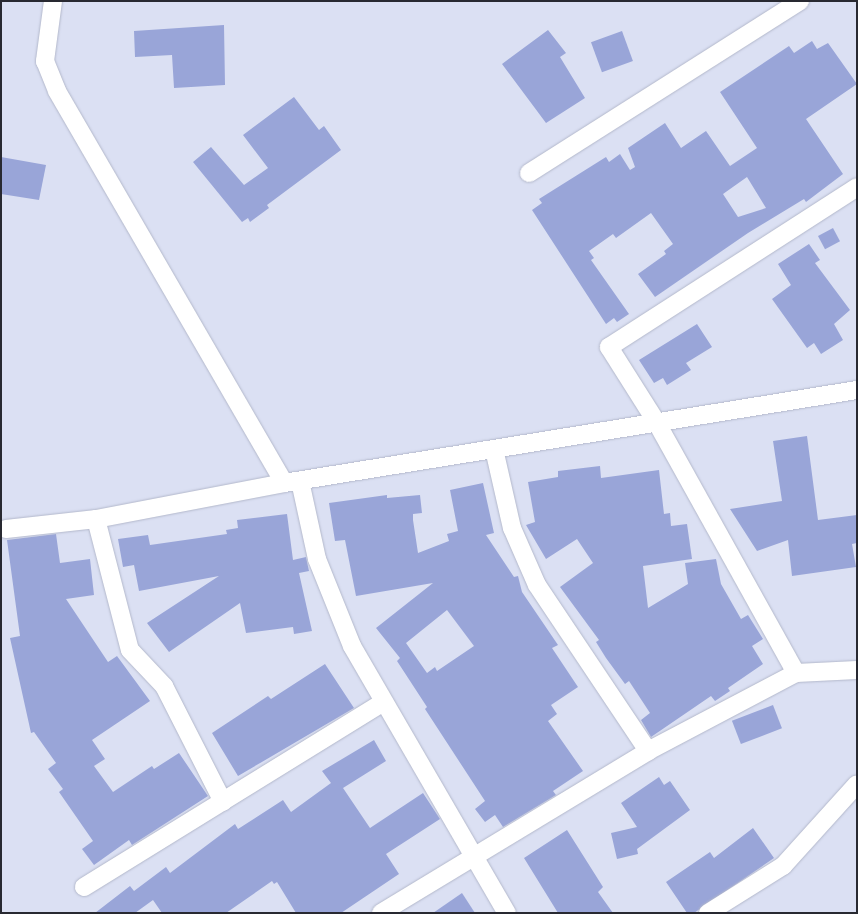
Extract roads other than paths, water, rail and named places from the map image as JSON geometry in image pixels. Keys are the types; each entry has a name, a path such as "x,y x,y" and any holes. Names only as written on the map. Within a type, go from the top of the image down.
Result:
{"street":[{"path":"53,1 45,61 56,92 292,482 331,599 352,646 382,703 507,913"},
{"path":"529,173 800,1"},
{"path":"796,674 657,423 609,347 857,187"},
{"path":"6,528 96,518 292,482 857,390"},
{"path":"494,449 512,528 536,585 648,750"},
{"path":"96,518 130,650 164,686 223,802"},
{"path":"381,913 473,854 648,750 796,674 857,670"},
{"path":"84,887 382,703"},
{"path":"708,913 783,866 857,784"}]}
